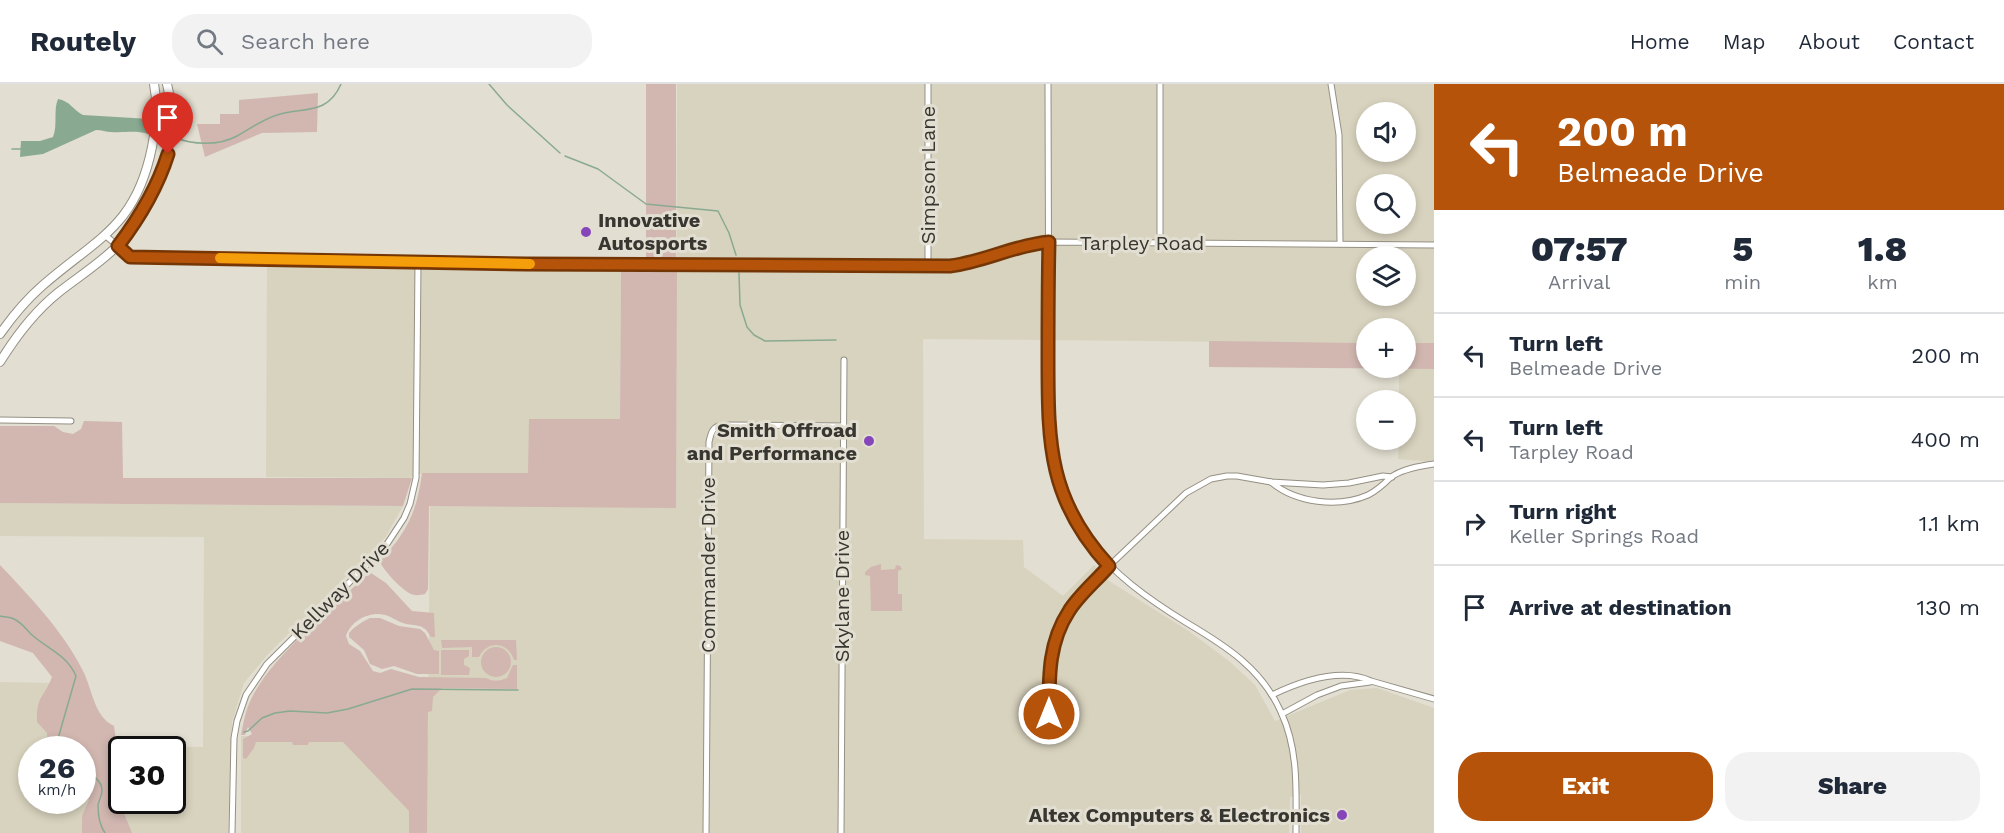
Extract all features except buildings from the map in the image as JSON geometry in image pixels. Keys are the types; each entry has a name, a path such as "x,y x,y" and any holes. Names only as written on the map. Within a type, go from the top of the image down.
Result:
{"main road":[{"path":"0,334 41,286 106,236 139,193 147,171 154,136 156,94 154,84"},
{"path":"0,362 12,342 44,305 118,246 136,223 150,199 168,154 171,125 168,88 156,94"}],"street":[{"name":"Simpson Lane","path":"928,84 928,266"},
{"path":"1048,84 1049,424 1053,463 1062,493 1090,544 1109,566 1161,607 1239,656 1257,674 1272,695 1292,742 1295,761 1296,833"},
{"path":"1160,84 1160,243"},
{"path":"1331,84 1339,135 1340,244"},
{"name":"Tarpley Road","path":"106,236 130,257 140,258 928,266 963,264 1019,246 1049,242 1434,245"},
{"name":"Kellway Drive","path":"232,833 234,738 246,695 267,664 385,547 399,528 410,504 417,464 418,262"},
{"name":"Skylane Drive","path":"841,833 843,360"},
{"path":"0,420 71,421"},
{"name":"Commander Drive","path":"706,833 709,442 712,431 716,426 722,425 843,426"},
{"path":"1271,482 1281,491 1298,498 1323,501 1346,500 1369,494 1387,483 1392,477 1414,468 1434,464"},
{"path":"1049,714 1050,662 1058,632 1075,603 1109,566 1174,503 1195,487 1211,479 1227,476 1248,477 1271,482 1323,485 1349,483 1383,476 1392,477"},
{"path":"1272,695 1301,683 1332,676 1362,677 1434,699"},
{"path":"1282,714 1341,686 1371,681"}],"shaded area":[{"path":"646,84 676,84 676,260 646,260"},
{"path":"677,84 1434,84 1434,343 1416,343 1416,318 1356,318 1356,343 923,339 924,539 1023,540 1024,567 1063,596 1094,565 1109,581 1190,632 1229,661 1255,685 1275,721 1350,690 1377,688 1434,708 1434,833 1301,833 1301,794 1290,797 1289,833 241,833 241,736 428,737 430,506 676,507"},
{"path":"318,93 317,132 262,133 205,157 197,124 220,124 220,114 239,114 239,100"},
{"path":"58,99 83,115 150,119 148,134 96,130 43,154 20,157 21,141 40,141 53,137"},
{"path":"267,265 621,271 620,419 529,419 529,473 423,473 409,478 266,477"},
{"path":"621,271 677,271 676,508 429,506 428,589 425,594 419,595 407,592 389,575 380,562 399,539 413,513 422,473 528,473 529,419 620,419"},
{"path":"1209,341 1356,343 1356,368 1209,367"},
{"path":"1416,343 1434,343 1434,369 1416,369"},
{"path":"1416,369 1434,369 1434,462 1398,459 1398,450 1416,450 1416,390 1399,390 1399,378 1416,378"},
{"path":"84,421 122,422 123,478 412,478 403,506 0,503 0,426 54,426 63,432 73,434 81,429"},
{"path":"0,503 403,506 385,538 269,653 244,683 232,722 228,833 0,833 0,682 51,683 52,736 18,736 18,814 96,814 96,746 108,746 108,814 186,814 186,747 203,747 204,537 0,536"},
{"path":"881,564 881,570 895,569 896,565 902,569 898,571 898,594 902,594 902,611 871,611 870,576 865,575 865,572"},
{"path":"0,565 23,589 66,642 83,671 102,716 114,726 115,736 108,736 108,814 124,814 132,833 82,833 83,814 96,814 96,736 47,736 37,722 37,713 39,702 52,677 33,653 0,641"},
{"path":"371,573 386,583 412,611 434,613 435,637 431,637 422,627 403,623 387,616 373,614 361,618 346,636 349,644 360,651 373,671 380,673 391,669 419,677 486,678 496,681 507,678 513,665 517,665 517,689 442,688 433,697 432,711 428,712 427,833 409,833 409,811 343,742 309,742 308,745 293,745 292,742 256,742 246,759 243,758 243,739 252,734 248,727 245,735 241,735 243,723 258,687 270,670 302,635"},
{"path":"370,618 380,618 399,626 420,629 425,633 434,650 439,651 439,674 417,674 394,666 382,669 370,664 364,650 349,637 349,633"},
{"path":"441,640 516,640 517,660 514,660 507,649 502,646 492,645 479,657 472,657 472,647 442,648"},
{"path":"496,647 507,651 511,662 507,673 496,677 485,673 481,662 485,651"},
{"path":"441,650 469,650 469,656 464,659 464,665 470,668 469,675 441,675"}],"waterway":[{"path":"174,137 189,142 206,143 230,139 274,116 321,106 328,102 341,84"},
{"path":"489,84 507,105 560,153"},
{"path":"12,149 21,149"},
{"path":"565,156 598,169 646,204 718,211 729,233 736,255"},
{"path":"739,273 740,305 747,327 754,335 765,341 836,340"},
{"path":"0,616 19,622 32,635 62,657 76,676 59,736"},
{"path":"244,732 262,718 275,713 290,711 327,713 348,709 412,689 518,690"},
{"path":"96,779 102,787 98,812 105,833"}],"slow traffic":[{"path":"220,258 530,264"}],"place":[{"name":"Innovative Autosports","path":"586,232"},
{"name":"Smith Offroad and Performance","path":"869,441"},
{"name":"Altex Computers & Electronics","path":"1342,815"}],"route":[{"path":"168,154 150,199 136,223 118,246 130,257 526,264 950,266 981,260 1019,246 1049,242 1049,424 1053,463 1062,493 1079,528 1109,566 1068,612 1058,632 1052,647 1050,662 1049,714"}]}
